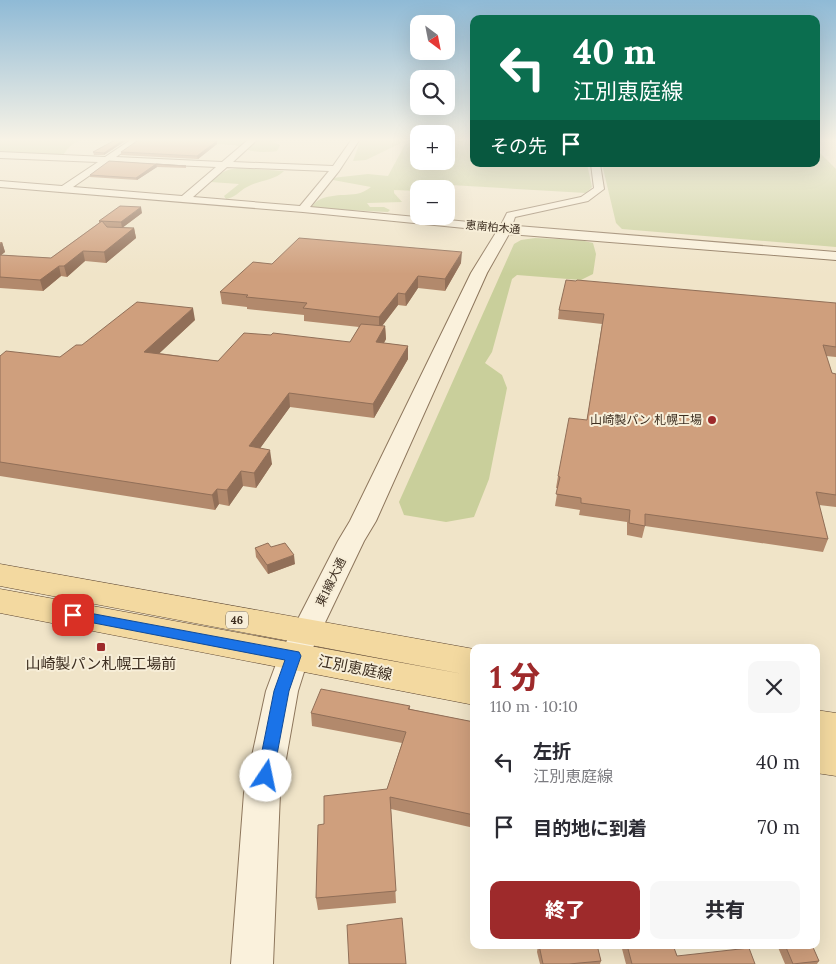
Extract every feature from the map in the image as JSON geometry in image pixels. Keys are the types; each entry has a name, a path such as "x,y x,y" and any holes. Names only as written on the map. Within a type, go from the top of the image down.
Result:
{"main road":[{"name":"江別恵庭線","path":"0,575 300,644 470,690"},
{"name":"江別恵庭線","path":"0,601 300,644 470,663"},
{"path":"820,727 836,729"},
{"path":"820,757 836,759"}],"street":[{"name":"恵南柏木通","path":"2,184 836,256"},
{"path":"64,189 71,184"},
{"path":"184,199 201,184"},
{"path":"303,209 324,184"},
{"path":"505,228 511,215 584,199 599,189 598,184"},
{"name":"東1線大通","path":"252,964 262,793 282,691 300,644 367,513 478,273 505,228"}],"green space":[{"path":"239,184 255,184 226,199 224,196"},
{"path":"355,184 410,184 410,191 394,190 394,193 402,202 367,203 370,207 384,207 390,210 388,212 311,208 319,200 331,196 358,194 371,187"},
{"path":"455,184 591,184 592,187 586,193"},
{"path":"607,184 836,184 836,247 622,229 616,223"},
{"path":"535,238 580,240 593,243 596,254 593,274 581,280 517,275 512,279 492,352 485,363 502,375 507,388 489,479 474,517 446,522 404,515 399,502 514,244 521,240"}],"building":[{"path":"120,206 141,207 121,222 99,221"},
{"path":"102,221 107,227 134,228 104,252 83,251 64,266 59,266 40,280 0,277 0,255 51,258"},
{"path":"299,238 462,252 445,279 418,276 405,294 398,293 379,317 303,308 307,303 246,297 248,295 220,292 253,262 272,264"},
{"name":"山崎製パン 札幌工場","path":"566,280 836,303 836,347 823,345 832,373 836,374 836,495 816,492 828,539 645,514 645,526 629,523 630,510 581,503 581,498 556,494 569,418 587,420 604,314 559,310"},
{"path":"137,302 193,308 144,352 218,361 244,333 271,335 273,333 350,342 361,324 385,326 376,342 408,346 373,404 289,393 249,446 270,450 254,473 241,471 227,490 217,489 212,495 0,462 0,356 6,351 60,357 76,345 82,345"},
{"path":"268,543 271,547 285,543 294,555 267,565 255,548"},
{"path":"321,689 410,706 408,709 470,721 470,814 390,797 396,891 316,898 318,825 324,824 324,796 387,789 406,732 311,713"},
{"path":"402,918 406,964 349,964 347,925"},
{"path":"540,949 598,949 601,961 569,964 543,964"},
{"path":"628,949 674,949 677,956 749,949 755,964 632,964"},
{"path":"787,949 814,949 819,961 793,964"}],"place":[{"name":"山崎製パン 札幌工場","path":"712,420"},
{"name":"山崎製パン札幌工場前","path":"101,647"}],"route":[{"path":"73,615 294,656 282,691 266,776"}]}
